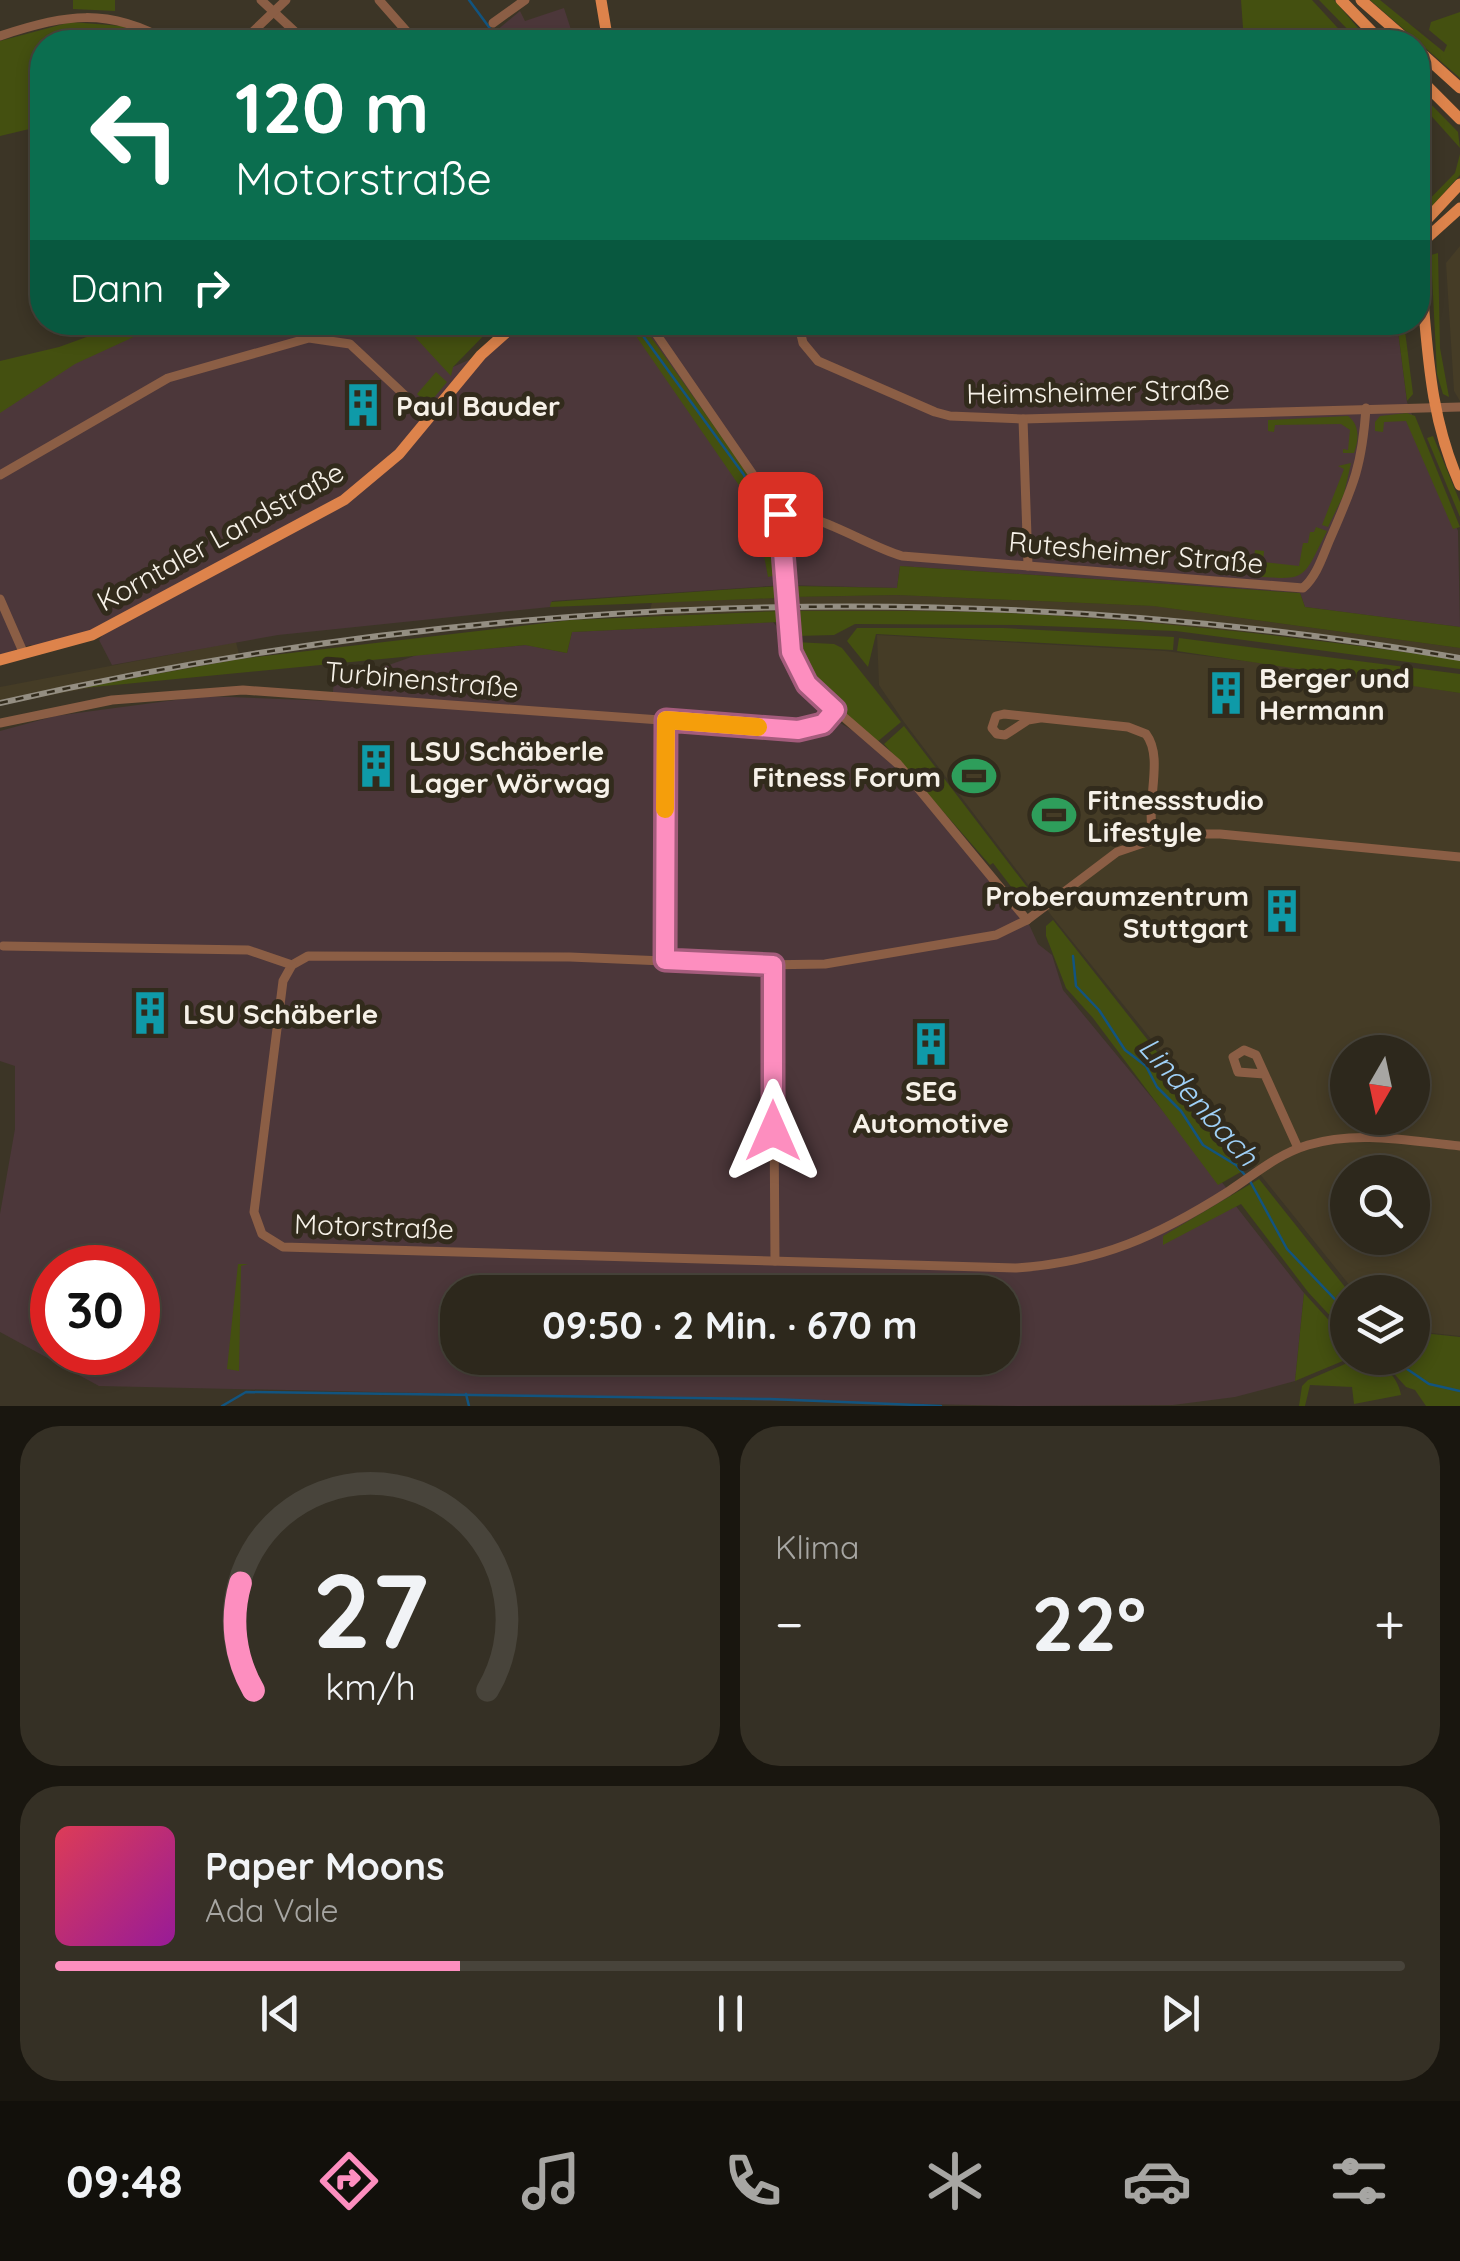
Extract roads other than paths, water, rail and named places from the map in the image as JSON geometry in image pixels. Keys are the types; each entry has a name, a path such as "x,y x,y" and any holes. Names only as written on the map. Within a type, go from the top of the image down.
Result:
{"main road":[{"path":"601,0 606,30"},
{"path":"1341,0 1370,30"},
{"path":"1361,0 1395,30"},
{"path":"1430,61 1460,88"},
{"path":"1430,90 1459,122"},
{"path":"1430,216 1460,184"},
{"path":"1430,237 1460,208"},
{"name":"Korntaler Landstraße","path":"0,660 64,644 106,628 335,505 385,468 481,355 503,335"},
{"path":"1425,335 1434,408 1448,459 1460,485"}],"street":[{"path":"261,0 294,30"},
{"path":"254,30 286,0"},
{"path":"379,0 405,30"},
{"path":"493,24 525,0"},
{"path":"0,36 73,16 114,19 147,30"},
{"path":"657,335 780,514 791,652 807,684 898,764 1027,920"},
{"name":"Heimsheimer Straße","path":"802,335 818,360 950,416 1023,419 1460,407"},
{"path":"0,475 168,378 309,338 350,344 430,418"},
{"name":"Rutesheimer Straße","path":"780,514 797,513 902,556 1303,588 1317,568 1353,490 1362,460 1366,408"},
{"path":"1023,419 1028,566"},
{"path":"0,599 24,654"},
{"name":"Turbinenstraße","path":"0,723 112,700 242,690 798,730 823,724 835,710"},
{"path":"1040,718 1028,720 1006,736 992,728 993,720 1000,714 1040,718 1128,727 1146,734 1154,754 1149,816 1154,837"},
{"path":"665,960 666,720"},
{"path":"4,946 248,950 292,965 308,956 325,954 826,964 996,935 1027,920 1117,852 1154,837 1210,833 1460,857"},
{"name":"Motorstraße","path":"292,965 285,974 280,997 254,1212 262,1234 283,1246 1005,1268 1065,1263 1120,1250 1148,1238 1298,1148 1352,1137 1460,1146"},
{"path":"773,965 774,1261"},
{"path":"1264,1074 1298,1148"}],"waterway":[{"name":"Lindenbach","path":"469,0 491,30"},
{"name":"Lindenbach","path":"642,335 744,475 750,489"},
{"name":"Lindenbach","path":"1073,956 1076,986 1099,1010 1125,1050 1146,1066 1157,1087 1181,1111 1203,1145 1245,1175"},
{"name":"Lindenbach","path":"1250,1181 1287,1249 1330,1294"},
{"path":"1416,1375 1429,1384 1460,1391"},
{"path":"222,1406 246,1392 770,1399 941,1406"},
{"path":"466,1394 469,1406"}],"railway":[{"path":"0,703 180,666 361,638 544,619 728,608 912,607 1095,615 1278,632 1460,658"}],"place":[{"name":"Paul Bauder","path":"363,405"},
{"name":"Berger und Hermann","path":"1226,693"},
{"name":"LSU Schäberle Lager Wörwag","path":"376,766"},
{"name":"Fitness Forum","path":"974,776"},
{"name":"Fitnessstudio Lifestyle","path":"1054,815"},
{"name":"Proberaumzentrum Stuttgart","path":"1282,911"},
{"name":"LSU Schäberle","path":"150,1013"},
{"name":"SEG Automotive","path":"931,1044"}]}
